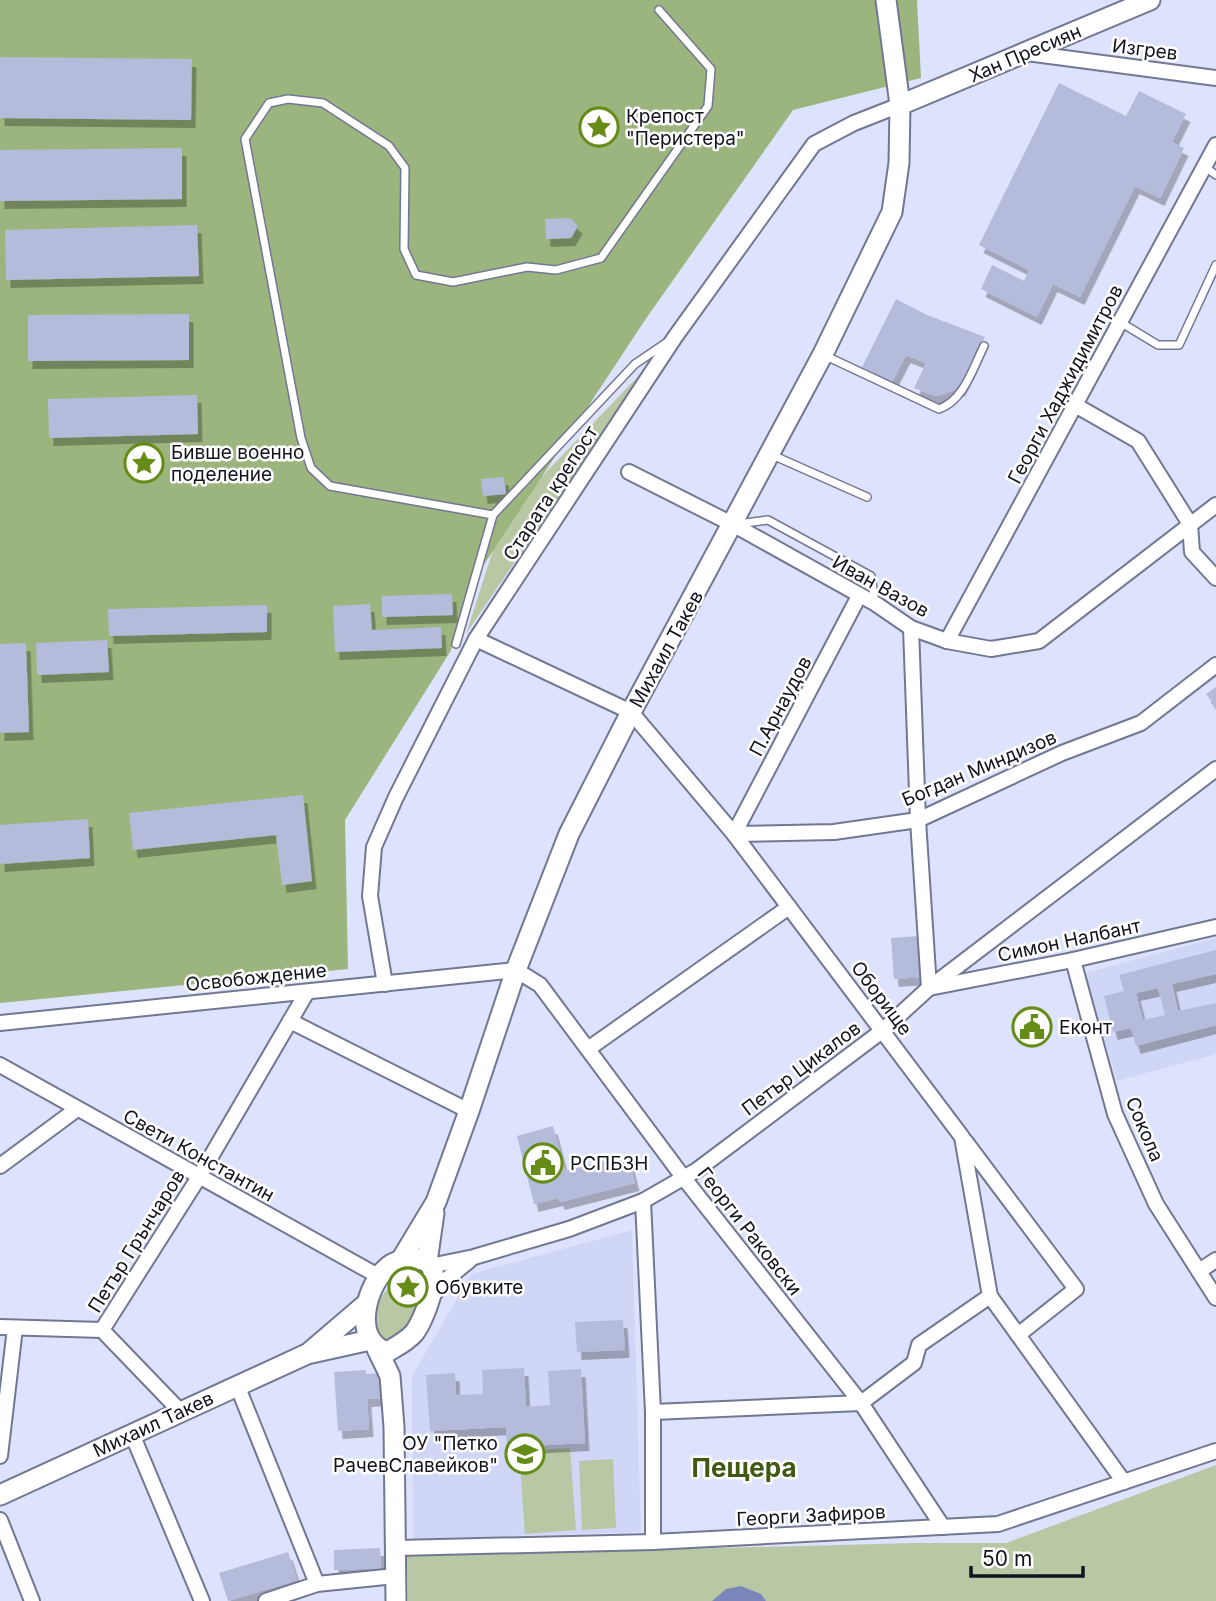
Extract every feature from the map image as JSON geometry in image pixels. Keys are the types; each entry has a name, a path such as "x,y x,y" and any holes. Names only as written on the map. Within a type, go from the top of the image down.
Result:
{"main road":[{"name":"Михаил Такев","path":"401,1260 436,1202 516,970 569,834 631,712 734,525 823,354 892,212 899,163 900,105 886,0"},
{"name":"Хан Пресиян","path":"900,105 1150,0"},
{"name":"Михаил Такев","path":"429,1264 436,1202"},
{"path":"374,1344 387,1352 402,1344 414,1332 425,1316 431,1298 433,1280 429,1264 411,1258 389,1265 366,1304 365,1323 374,1344 390,1376 394,1427 396,1601"},
{"name":"Михаил Такев","path":"307,1354 366,1304"},
{"name":"Михаил Такев","path":"2,1489 132,1434 307,1354 374,1344"},
{"path":"390,1376 402,1344"}],"street":[{"name":"Изгрев","path":"1027,53 1216,78"},
{"name":"Старата крепост","path":"385,984 370,896 374,847 396,797 477,639 675,337 814,144 854,123 900,105"},
{"name":"Георги Хаджидимитров","path":"947,641 1120,322 1210,171 1216,145"},
{"path":"1075,405 1138,441 1190,524 1192,552 1216,579"},
{"name":"Иван Вазов","path":"629,472 734,525 876,604 911,628 947,641 991,649 1039,641 1216,505"},
{"name":"П.Арнаудов","path":"734,834 859,596"},
{"path":"911,628 918,820 929,988"},
{"name":"Оборище","path":"477,639 631,712 734,834 962,1137 990,1296 1124,1482"},
{"name":"Богдан Миндизов","path":"734,834 834,832 918,820 1062,753 1141,723 1216,665"},
{"name":"Петър Цикалов","path":"429,1264 474,1257 569,1229 643,1201 683,1177 882,1031 929,988 1216,769"},
{"path":"588,1049 789,907"},
{"name":"Симон Налбант","path":"929,988 1073,960 1216,927"},
{"name":"Сокола","path":"1073,960 1115,1114 1156,1204 1216,1298"},
{"name":"Освобождение","path":"0,1023 516,970"},
{"name":"Георги Раковски","path":"516,970 540,985 683,1177 861,1403 943,1527"},
{"name":"Петър Грънчаров","path":"102,1330 199,1177 307,992"},
{"path":"290,1021 469,1111"},
{"name":"Свети Константин","path":"0,1065 380,1277"},
{"path":"0,1166 77,1109"},
{"path":"962,1137 1076,1289 1018,1335"},
{"path":"643,1201 653,1412 653,1542"},
{"name":"Петър Цикалов","path":"431,1298 448,1278 474,1257"},
{"path":"1199,1271 1216,1260"},
{"path":"653,1412 861,1403 914,1363 919,1345 990,1296"},
{"name":"Петър Грънчаров","path":"0,1327 102,1330 181,1412"},
{"path":"0,1456 15,1328"},
{"path":"237,1385 317,1584"},
{"path":"132,1434 202,1601"},
{"name":"Георги Зафиров","path":"397,1548 653,1542 998,1524 1216,1451"},
{"path":"0,1520 32,1601"},
{"path":"266,1601 317,1584 395,1576"}],"lane":[{"path":"493,515 330,486 311,468 301,438 245,139 269,103 288,99 323,103 389,146 405,168 404,249 416,275 453,282 527,267 556,270 601,258 708,106 711,69 659,10"},
{"path":"1120,322 1158,345 1179,345 1216,265"},
{"path":"456,644 493,515 635,364 675,337"},
{"path":"823,354 939,409 957,399 984,346"},
{"path":"770,453 867,497"},
{"path":"734,525 768,520 871,576 876,604"}],"shaded area":[{"path":"1216,938 1216,1054 1117,1081 1085,973"},
{"name":"ОУ \"Петко РачевСлавейков\"","path":"632,1230 641,1532 413,1539 412,1376 471,1274"}],"green space":[{"path":"0,0 917,0 921,78 793,110 645,320 479,572 450,652 345,820 348,969 0,1003"},
{"path":"647,367 466,634 504,516"},
{"path":"410,1275 421,1279 423,1290 419,1310 409,1326 383,1344 370,1322 373,1313 389,1288"},
{"path":"570,1448 576,1530 525,1534 519,1451"},
{"path":"613,1459 616,1528 582,1530 579,1461"},
{"path":"1216,1465 1216,1601 408,1601 407,1556 1006,1543"}],"water":[{"path":"741,1586 761,1594 766,1601 712,1601 726,1589"}],"building":[{"path":"0,57 192,59 191,120 0,118"},
{"path":"1059,83 1126,116 1139,91 1186,114 1172,142 1184,148 1160,198 1135,186 1080,297 1053,284 1037,317 981,289 992,265 1024,281 1029,270 979,245"},
{"path":"182,148 182,199 0,201 0,150"},
{"path":"570,218 578,226 571,238 546,239 545,219"},
{"path":"197,225 199,276 6,280 5,230"},
{"path":"896,299 927,315 985,337 961,388 936,396 914,388 926,363 906,355 892,382 862,367"},
{"path":"189,314 189,360 28,361 28,315"},
{"path":"197,395 198,434 49,438 48,399"},
{"path":"504,477 506,494 483,496 481,479"},
{"path":"452,594 453,615 382,617 382,596"},
{"path":"370,604 372,630 441,627 442,648 335,652 333,606"},
{"path":"267,605 267,632 109,636 108,609"},
{"path":"107,640 109,672 37,675 36,643"},
{"path":"26,643 29,732 0,733 0,644"},
{"path":"1216,687 1216,707 1206,694"},
{"path":"303,795 312,881 282,885 276,835 133,850 129,813"},
{"path":"88,819 90,858 0,864 0,825"},
{"path":"919,936 922,977 894,979 891,938"},
{"path":"1216,950 1216,974 1172,984 1178,1011 1216,1003 1216,1025 1136,1046 1131,1028 1113,1032 1104,996 1124,991 1119,975","holes":["1158,988 1165,1015 1143,1020 1136,993"]},
{"name":"РСПБЗН","path":"553,1126 565,1171 628,1155 635,1183 560,1202 559,1198 534,1204 517,1136"},
{"path":"623,1320 625,1350 577,1352 575,1322"},
{"path":"524,1368 526,1407 550,1405 548,1371 581,1369 585,1443 507,1447 506,1427 430,1431 426,1375 455,1373 456,1395 483,1394 482,1370"},
{"path":"366,1370 366,1374 384,1373 385,1398 367,1399 369,1429 338,1431 334,1372"},
{"path":"380,1548 381,1568 334,1570 334,1550"},
{"path":"288,1552 297,1580 228,1601 219,1573"}],"place":[{"name":"Крепост \"Перистера\"","path":"599,127"},
{"name":"Бивше военно поделение","path":"144,463"},
{"name":"Еконт","path":"1032,1027"},
{"name":"РСПБЗН","path":"543,1163"},
{"name":"Обувките","path":"408,1287"},
{"name":"ОУ \"Петко РачевСлавейков\"","path":"525,1454"}],"district":[{"name":"Пещера","path":"744,1468"}]}
